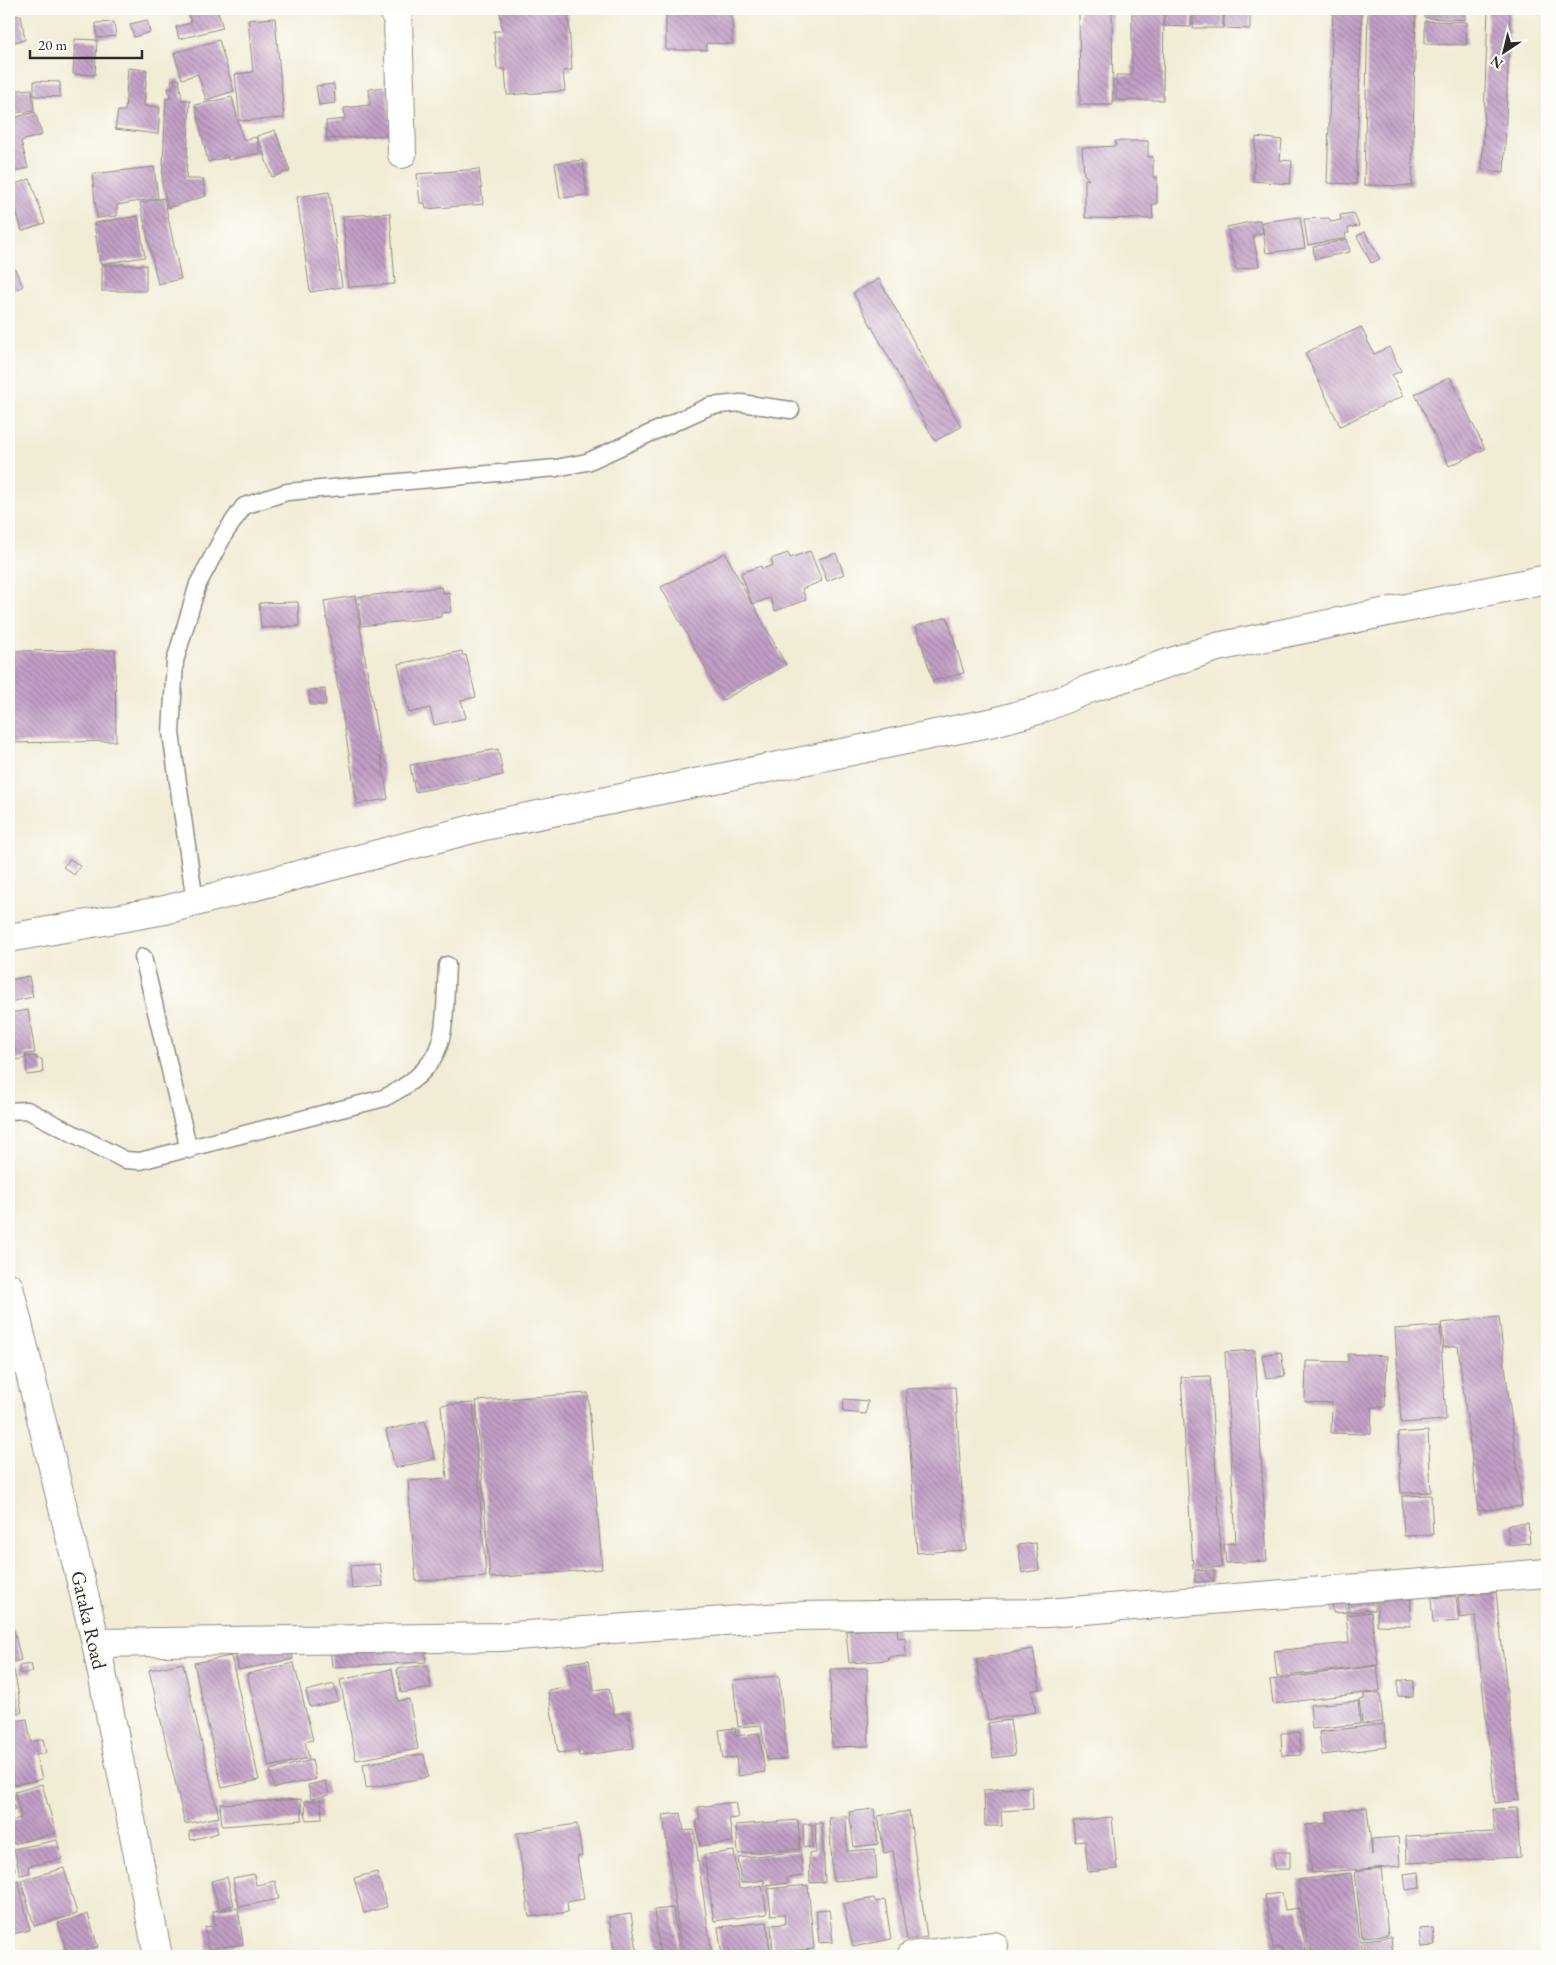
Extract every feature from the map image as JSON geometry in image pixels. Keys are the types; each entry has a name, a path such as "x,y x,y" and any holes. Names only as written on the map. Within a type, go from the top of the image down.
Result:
{"street":[{"path":"392,9 398,20 402,154"},
{"path":"9,938 165,910 484,826 994,722 1038,710 1089,689 1217,647 1547,579"},
{"name":"Gataka Road","path":"9,1287 96,1643 158,1956"},
{"path":"96,1643 500,1637 794,1616 1047,1613 1547,1573"},
{"path":"911,1956 994,1946"}],"lane":[{"path":"195,902 171,733 175,661 198,584 225,533 244,506 287,492 556,468 579,463 710,406 741,403 791,410"},
{"path":"143,957 190,1150"},
{"path":"9,1112 27,1110 125,1160 140,1161 190,1150 384,1098 404,1088 423,1072 437,1054 444,1032 447,965"}],"building":[{"path":"217,9 223,28 179,39 176,27 191,23 187,10"},
{"path":"500,9 568,9 572,70 563,71 565,91 507,95 505,69 497,69 494,31 502,31"},
{"path":"666,9 732,9 732,44 706,43 707,50 666,50"},
{"path":"1079,9 1112,9 1113,105 1080,105"},
{"path":"1132,9 1164,9 1163,100 1116,100 1116,75 1132,75"},
{"path":"1165,9 1191,9 1191,27 1164,26"},
{"path":"1193,9 1223,9 1223,28 1193,28"},
{"path":"1224,9 1250,9 1250,29 1224,28"},
{"path":"1333,9 1362,9 1356,184 1327,183"},
{"path":"1368,9 1416,9 1412,186 1364,185"},
{"path":"1425,9 1465,9 1465,20 1425,18"},
{"path":"1488,9 1510,9 1504,172 1482,170"},
{"path":"21,15 25,40 9,43 9,17"},
{"path":"275,18 284,118 240,121 235,74 253,72 248,20"},
{"path":"147,20 150,32 134,37 130,24"},
{"path":"1425,21 1467,22 1466,45 1425,44"},
{"path":"114,22 116,36 97,38 96,23"},
{"path":"75,39 97,40 95,75 73,74"},
{"path":"219,40 234,91 206,100 198,74 182,79 174,53"},
{"path":"128,68 147,70 144,106 160,107 158,134 115,129 118,111 125,111"},
{"path":"179,79 182,100 190,100 186,179 203,179 206,196 168,208 162,184 166,99 171,98 168,89 173,88 171,80"},
{"path":"34,81 60,82 60,97 34,96"},
{"path":"334,84 335,103 319,105 316,86"},
{"path":"387,87 391,135 327,139 326,121 345,119 344,108 370,105 369,89"},
{"path":"32,89 34,111 9,113 9,91"},
{"path":"232,97 243,140 256,137 260,153 228,160 228,157 208,162 195,105"},
{"path":"35,112 42,135 21,141 28,168 9,173 9,119"},
{"path":"275,130 290,171 272,177 257,136"},
{"path":"1256,137 1282,140 1280,160 1292,161 1290,184 1253,181"},
{"path":"1115,141 1148,141 1148,157 1153,157 1153,177 1157,177 1157,204 1152,204 1153,219 1085,218 1085,179 1089,180 1084,174 1082,148 1116,146"},
{"path":"583,160 587,195 560,198 555,163"},
{"path":"154,167 158,198 117,205 117,216 97,218 92,174"},
{"path":"479,169 483,204 426,209 425,203 420,203 417,174"},
{"path":"30,179 45,223 22,231 9,186"},
{"path":"329,192 342,287 310,292 297,197"},
{"path":"164,198 181,279 158,284 140,203"},
{"path":"390,213 395,284 348,287 343,216"},
{"path":"1354,213 1359,226 1348,228 1349,233 1345,233 1346,238 1308,245 1304,219 1329,218 1331,222 1341,220 1340,215"},
{"path":"138,216 145,257 100,264 94,223"},
{"path":"1300,217 1305,248 1266,253 1262,222"},
{"path":"1260,220 1263,233 1253,235 1259,266 1236,270 1227,227"},
{"path":"1365,232 1380,259 1371,263 1357,236"},
{"path":"1347,239 1350,252 1315,259 1313,247"},
{"path":"9,257 23,286 9,293"},
{"path":"102,265 146,265 146,291 102,291"},
{"path":"879,279 961,427 935,441 853,293"},
{"path":"1361,327 1374,354 1389,347 1401,371 1392,375 1403,396 1340,426 1305,353"},
{"path":"1450,377 1485,449 1449,466 1415,394"},
{"path":"810,551 822,581 802,589 806,600 775,611 770,598 753,604 786,665 723,700 661,587 725,553 752,604 741,573 761,566 762,569 773,565 771,559 788,553 790,558"},
{"path":"836,553 844,574 827,581 819,559"},
{"path":"441,587 442,593 449,592 451,612 441,613 441,617 361,626 358,597"},
{"path":"355,596 388,799 357,804 324,601"},
{"path":"298,602 299,626 261,628 259,603"},
{"path":"947,617 964,673 933,681 916,626"},
{"path":"115,650 116,741 9,743 9,651"},
{"path":"462,651 463,656 466,655 476,697 461,700 466,718 434,725 430,708 409,713 398,664"},
{"path":"325,689 326,705 310,705 309,690"},
{"path":"498,749 503,775 415,792 410,765"},
{"path":"70,859 80,866 74,875 63,867"},
{"path":"29,976 33,997 9,1002 9,980"},
{"path":"28,1010 35,1053 25,1054 26,1058 15,1060 9,1028 9,1013"},
{"path":"26,1056 36,1056 37,1059 42,1059 43,1073 27,1075"},
{"path":"1499,1317 1522,1506 1478,1511 1458,1346 1444,1348 1441,1323"},
{"path":"1440,1326 1446,1420 1401,1423 1395,1329"},
{"path":"1255,1350 1267,1561 1226,1563 1224,1544 1236,1543 1225,1352"},
{"path":"1281,1352 1285,1376 1266,1378 1262,1355"},
{"path":"1348,1354 1387,1356 1385,1407 1372,1407 1371,1434 1331,1433 1332,1403 1305,1402 1306,1361 1348,1362"},
{"path":"1210,1376 1222,1567 1193,1569 1181,1377"},
{"path":"955,1387 966,1550 917,1553 906,1389"},
{"path":"588,1393 602,1569 490,1578 476,1401"},
{"path":"844,1399 868,1401 866,1414 843,1412"},
{"path":"473,1403 486,1577 416,1581 408,1481 447,1478 441,1405"},
{"path":"425,1421 435,1459 395,1468 386,1430"},
{"path":"1428,1431 1431,1492 1401,1493 1398,1433"},
{"path":"1431,1495 1433,1535 1404,1536 1402,1496"},
{"path":"1528,1523 1530,1543 1509,1545 1507,1525"},
{"path":"1036,1543 1039,1570 1022,1573 1018,1545"},
{"path":"380,1564 383,1586 352,1589 350,1566"},
{"path":"1214,1570 1214,1581 1195,1582 1195,1571"},
{"path":"1496,1592 1519,1800 1495,1803 1475,1616 1460,1618 1458,1596"},
{"path":"1375,1596 1375,1610 1349,1612 1348,1597"},
{"path":"1456,1596 1459,1621 1433,1623 1431,1598"},
{"path":"1377,1598 1411,1599 1410,1626 1377,1625"},
{"path":"1332,1599 1345,1599 1347,1612 1333,1613"},
{"path":"1371,1612 1378,1665 1277,1677 1274,1651 1349,1643 1346,1615"},
{"path":"897,1627 898,1638 905,1637 906,1656 888,1657 889,1660 849,1663 846,1631"},
{"path":"14,1630 21,1660 9,1663 9,1632"},
{"path":"423,1639 426,1662 332,1667 330,1648"},
{"path":"289,1641 293,1659 239,1670 235,1653"},
{"path":"1033,1649 1040,1689 1032,1690 1036,1712 988,1720 976,1659"},
{"path":"231,1656 259,1780 222,1788 194,1663"},
{"path":"589,1660 594,1690 609,1688 614,1714 628,1712 634,1748 579,1756 578,1750 558,1753 548,1690 571,1686 567,1663"},
{"path":"183,1663 219,1817 185,1824 149,1670"},
{"path":"294,1663 313,1740 305,1742 309,1758 269,1767 247,1674"},
{"path":"31,1664 33,1672 20,1674 19,1666"},
{"path":"427,1665 431,1688 401,1693 397,1669"},
{"path":"1377,1666 1380,1691 1273,1704 1270,1680"},
{"path":"867,1668 869,1746 832,1747 830,1669"},
{"path":"392,1669 398,1701 409,1699 418,1749 356,1760 340,1680"},
{"path":"14,1670 22,1712 9,1715 9,1671"},
{"path":"779,1676 787,1759 767,1760 761,1725 738,1727 733,1680"},
{"path":"1398,1680 1414,1681 1413,1697 1398,1696"},
{"path":"334,1684 338,1701 310,1707 306,1691"},
{"path":"1380,1693 1383,1722 1362,1724 1359,1700 1364,1699 1364,1694"},
{"path":"1358,1701 1360,1724 1312,1729 1310,1705"},
{"path":"27,1719 31,1742 43,1739 46,1753 36,1755 42,1779 14,1785 9,1758 9,1722"},
{"path":"1010,1720 1015,1755 993,1758 988,1723"},
{"path":"1384,1724 1387,1747 1322,1755 1319,1732"},
{"path":"735,1728 736,1736 759,1733 765,1772 738,1776 736,1757 723,1759 719,1730"},
{"path":"1300,1732 1301,1755 1282,1756 1281,1733"},
{"path":"424,1754 428,1777 366,1788 363,1764"},
{"path":"312,1760 316,1779 274,1788 270,1770"},
{"path":"326,1781 329,1795 311,1799 308,1785"},
{"path":"42,1784 56,1833 13,1844 9,1821 21,1818 15,1792"},
{"path":"1032,1787 1033,1809 1001,1811 1002,1826 985,1826 984,1790"},
{"path":"9,1790 15,1809 9,1811"},
{"path":"301,1799 302,1820 222,1826 220,1804"},
{"path":"321,1800 322,1819 306,1820 305,1801"},
{"path":"735,1802 738,1818 729,1819 733,1842 700,1846 696,1820 700,1820 698,1807"},
{"path":"1367,1807 1372,1855 1372,1839 1398,1837 1400,1866 1312,1873 1306,1825 1328,1823 1327,1812"},
{"path":"1517,1808 1520,1857 1407,1863 1406,1836 1495,1832 1493,1809"},
{"path":"874,1809 878,1844 854,1847 849,1812"},
{"path":"909,1811 927,1937 907,1940 893,1851 884,1853 878,1816"},
{"path":"681,1813 684,1831 694,1830 712,1956 682,1956 663,1815"},
{"path":"846,1816 847,1851 875,1849 877,1878 833,1881 829,1817"},
{"path":"1112,1817 1117,1869 1088,1872 1085,1841 1075,1842 1073,1821"},
{"path":"798,1820 800,1849 738,1854 736,1825"},
{"path":"815,1823 822,1823 825,1882 810,1883 809,1853 816,1853"},
{"path":"577,1824 582,1856 577,1857 584,1899 567,1902 568,1912 529,1917 517,1833"},
{"path":"803,1824 812,1824 813,1847 804,1847"},
{"path":"216,1825 218,1833 191,1840 189,1832"},
{"path":"57,1840 62,1859 28,1866 30,1873 20,1875 14,1849"},
{"path":"9,1851 15,1870 9,1872"},
{"path":"734,1851 739,1889 762,1885 767,1914 714,1921 704,1855"},
{"path":"800,1851 803,1876 787,1878 788,1883 765,1886 764,1880 741,1883 738,1858"},
{"path":"1273,1852 1290,1852 1290,1869 1274,1869"},
{"path":"64,1868 77,1914 34,1926 21,1880"},
{"path":"1381,1868 1388,1935 1362,1937 1355,1871"},
{"path":"377,1872 387,1907 364,1913 354,1878"},
{"path":"1419,1872 1420,1888 1406,1890 1404,1874"},
{"path":"1351,1873 1362,1954 1309,1956 1298,1880"},
{"path":"254,1874 256,1885 275,1881 279,1899 239,1907 233,1878"},
{"path":"227,1877 234,1905 219,1909 211,1881"},
{"path":"18,1880 30,1930 9,1935 9,1882"},
{"path":"808,1885 814,1949 773,1952 771,1925 785,1924 784,1914 771,1915 768,1889"},
{"path":"1282,1893 1285,1910 1299,1908 1307,1956 1283,1956 1282,1947 1273,1948 1265,1895"},
{"path":"874,1898 876,1902 885,1900 891,1939 853,1947 843,1904"},
{"path":"238,1908 243,1944 208,1949 205,1927 215,1926 213,1911"},
{"path":"673,1908 680,1956 660,1956 654,1910"},
{"path":"829,1909 833,1942 819,1943 816,1910"},
{"path":"88,1914 98,1947 68,1956 58,1923"},
{"path":"631,1914 638,1956 615,1956 609,1917"},
{"path":"767,1922 770,1953 722,1956 718,1927"},
{"path":"1433,1928 1435,1946 1421,1947 1419,1929"},
{"path":"1391,1937 1393,1956 1364,1956 1363,1940"}]}
